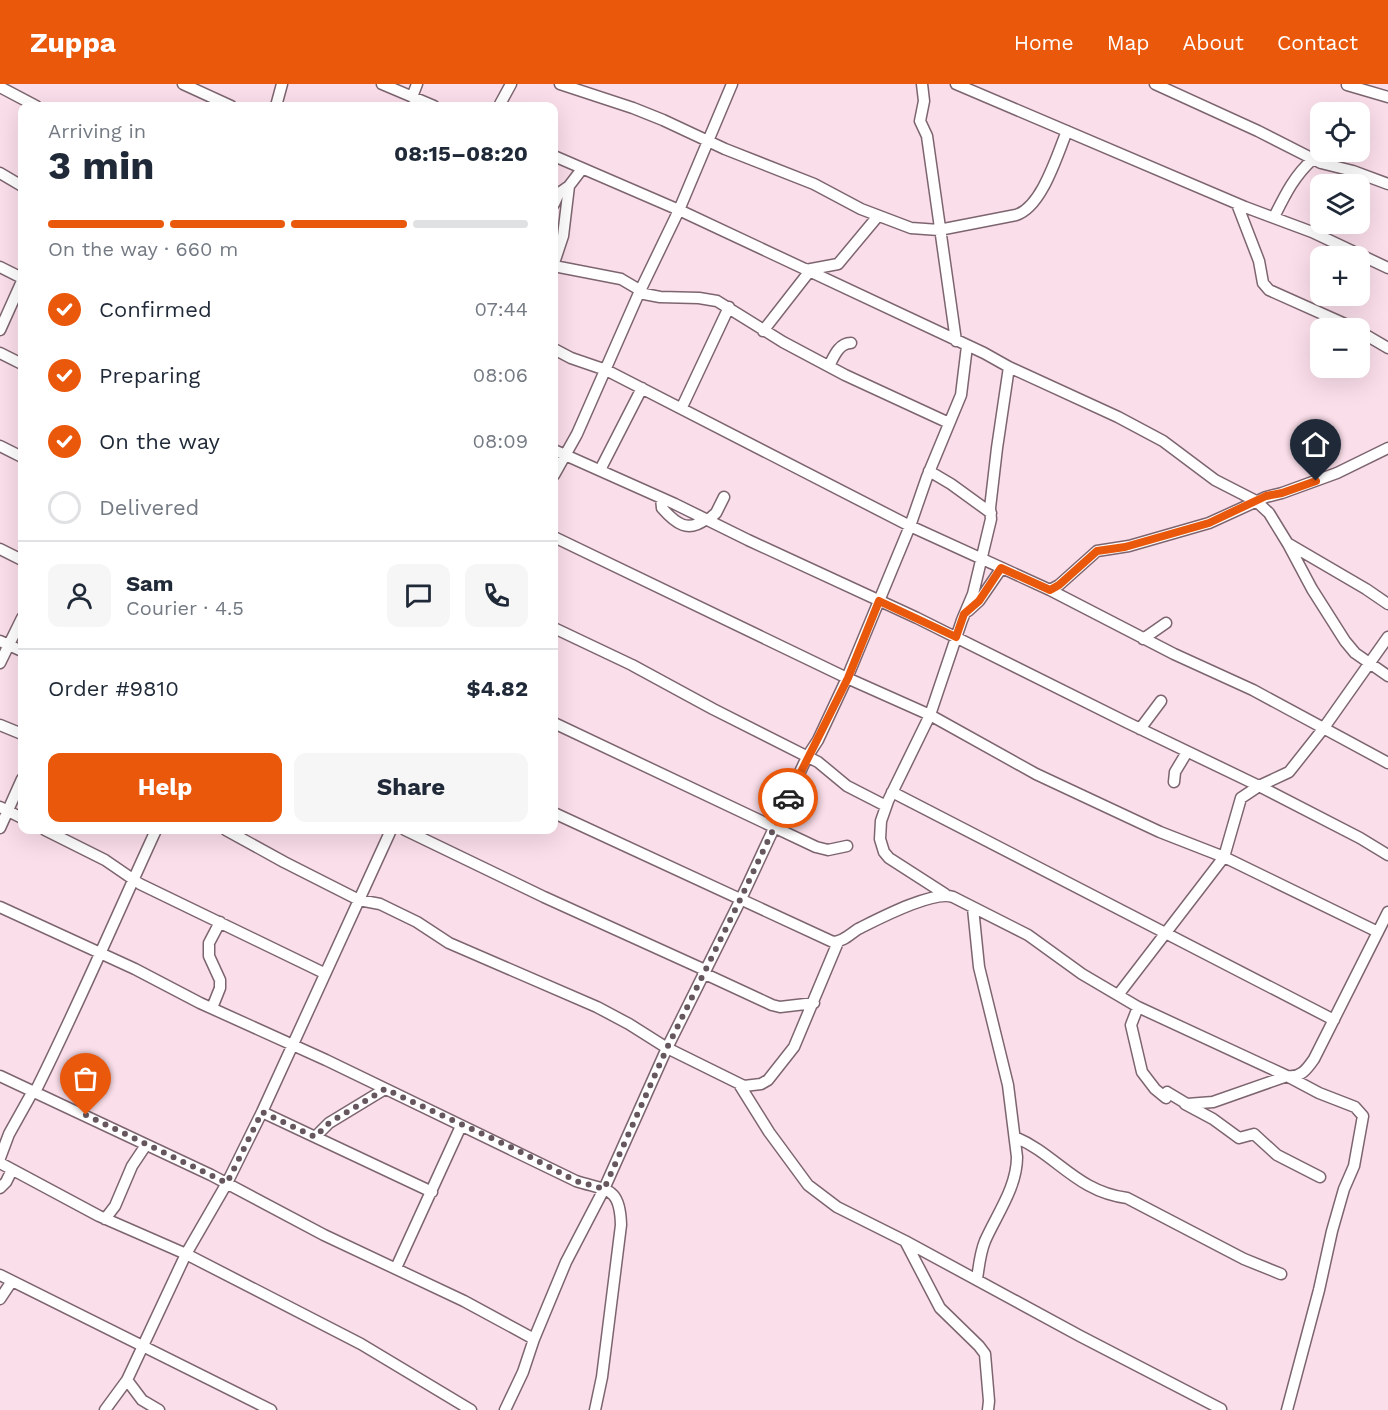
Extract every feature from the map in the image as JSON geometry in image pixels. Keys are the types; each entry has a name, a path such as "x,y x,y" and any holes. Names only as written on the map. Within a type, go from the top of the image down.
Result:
{"street":[{"path":"277,102 282,84"},
{"path":"382,84 424,102"},
{"path":"412,97 417,84"},
{"path":"502,102 511,84"},
{"path":"560,84 633,108 709,140 724,149 814,184 878,216 918,230 939,230 1016,215 1027,210 1044,186 1067,131"},
{"path":"558,467 577,434 639,293 679,210 732,84"},
{"path":"922,84 924,101 920,121 927,136 956,341"},
{"path":"956,84 1237,204 1312,232 1388,268"},
{"path":"1155,84 1310,157"},
{"path":"189,85 223,102"},
{"path":"1347,85 1388,97"},
{"path":"0,87 28,102"},
{"path":"558,158 679,210 1118,417 1163,441 1215,480 1256,501 1269,513 1349,647 1388,676"},
{"path":"1274,218 1290,185 1299,171 1310,162"},
{"path":"1320,162 1361,173 1388,184"},
{"path":"558,254 562,244 569,186 582,169"},
{"path":"0,173 18,184"},
{"path":"558,190 569,186"},
{"path":"1237,204 1258,261 1263,283 1269,290 1332,318"},
{"path":"763,331 808,271 838,264 878,216"},
{"path":"558,266 621,279 638,289 639,293"},
{"path":"0,267 18,278"},
{"path":"0,330 18,289"},
{"path":"639,293 660,297 711,299 729,307 763,331 829,366 949,423"},
{"path":"681,408 729,307"},
{"path":"1370,337 1388,348"},
{"path":"829,366 840,346 851,343"},
{"path":"505,1410 523,1372 566,1262 604,1189 667,1048 807,757 818,740 848,678 910,526 963,384 967,346"},
{"path":"558,351 606,370 781,462 910,526 1050,590 1143,639 1253,690 1388,763"},
{"path":"0,353 18,362"},
{"path":"1009,367 997,448 991,519 973,594 930,715 886,806 880,831 884,852 889,858 945,894 1028,935 1082,974 1138,1007 1319,1093 1355,1107 1363,1116 1353,1166 1332,1231 1287,1410"},
{"path":"600,470 642,388"},
{"path":"0,446 18,455"},
{"path":"1050,590 1066,580 1097,551 1125,547 1209,523 1256,501 1327,477 1388,448"},
{"path":"558,452 661,498 956,637 1259,786 1388,855"},
{"path":"929,471 990,513"},
{"path":"707,520 716,513 724,497"},
{"path":"558,539 930,715 1036,774 1160,832 1224,857 1378,932"},
{"path":"1288,544 1388,604"},
{"path":"0,549 18,558"},
{"path":"964,614 979,601 1001,568"},
{"path":"1143,639 1166,623"},
{"path":"0,663 5,643 18,624"},
{"path":"558,629 632,664 821,764 847,786 886,806"},
{"path":"1118,995 1224,857 1241,798 1259,786 1289,772 1323,729 1388,637"},
{"path":"1140,729 1161,702"},
{"path":"0,725 18,732"},
{"path":"558,725 773,828 823,849 847,846"},
{"path":"1174,782 1175,772 1187,752"},
{"path":"0,828 4,809 18,786"},
{"path":"892,792 1334,1020"},
{"path":"4,809 18,816"},
{"path":"558,815 826,939 838,942"},
{"path":"53,834 105,860 133,879 324,973"},
{"path":"0,1158 9,1134 70,1022 154,834"},
{"path":"233,834 359,900 381,904 417,922 449,943 581,999 629,1024 667,1048 739,1084 754,1086 768,1080 794,1047 838,942 858,929 928,897 945,894"},
{"path":"105,1410 127,1380 186,1254 227,1183 262,1112 389,834"},
{"path":"413,834 772,1005 814,1003"},
{"path":"0,906 461,1126 515,1149 576,1181 604,1189 615,1195 618,1200 621,1225 602,1377 595,1410"},
{"path":"973,908 979,967 1008,1085 1017,1168 985,1243 977,1279"},
{"path":"1167,1092 1187,1104 1214,1102 1306,1071 1388,912"},
{"path":"212,1008 220,988 220,980 208,950 210,938 220,922"},
{"path":"1138,1007 1131,1025 1142,1072 1155,1089 1166,1098 1167,1092"},
{"path":"0,1076 227,1183 324,1235 396,1268 534,1339"},
{"path":"739,1084 769,1132 808,1185 837,1207 1221,1409"},
{"path":"315,1137 329,1123 385,1089"},
{"path":"1167,1092 1239,1138 1254,1134 1277,1155 1320,1177"},
{"path":"262,1112 432,1192"},
{"path":"396,1268 461,1126"},
{"path":"1015,1137 1026,1142 1082,1183 1114,1197 1126,1198 1244,1259 1281,1274"},
{"path":"105,1219 115,1206 132,1166 146,1145"},
{"path":"0,1163 105,1219 186,1254 361,1344 471,1410"},
{"path":"0,1188 12,1170"},
{"path":"905,1241 940,1308 985,1354 988,1410"},
{"path":"0,1275 271,1410"},
{"path":"0,1299 12,1281"},
{"path":"127,1380 142,1400 159,1410"}],"way so far":[{"path":"86,1115 227,1183 262,1112 315,1137 329,1123 385,1089 515,1149 576,1181 604,1189 667,1048 788,798"}],"route":[{"path":"788,798 848,678 879,601 956,637 964,614 979,601 1001,568 1050,590 1054,589 1097,551 1125,547 1209,523 1266,496 1316,481"}]}
